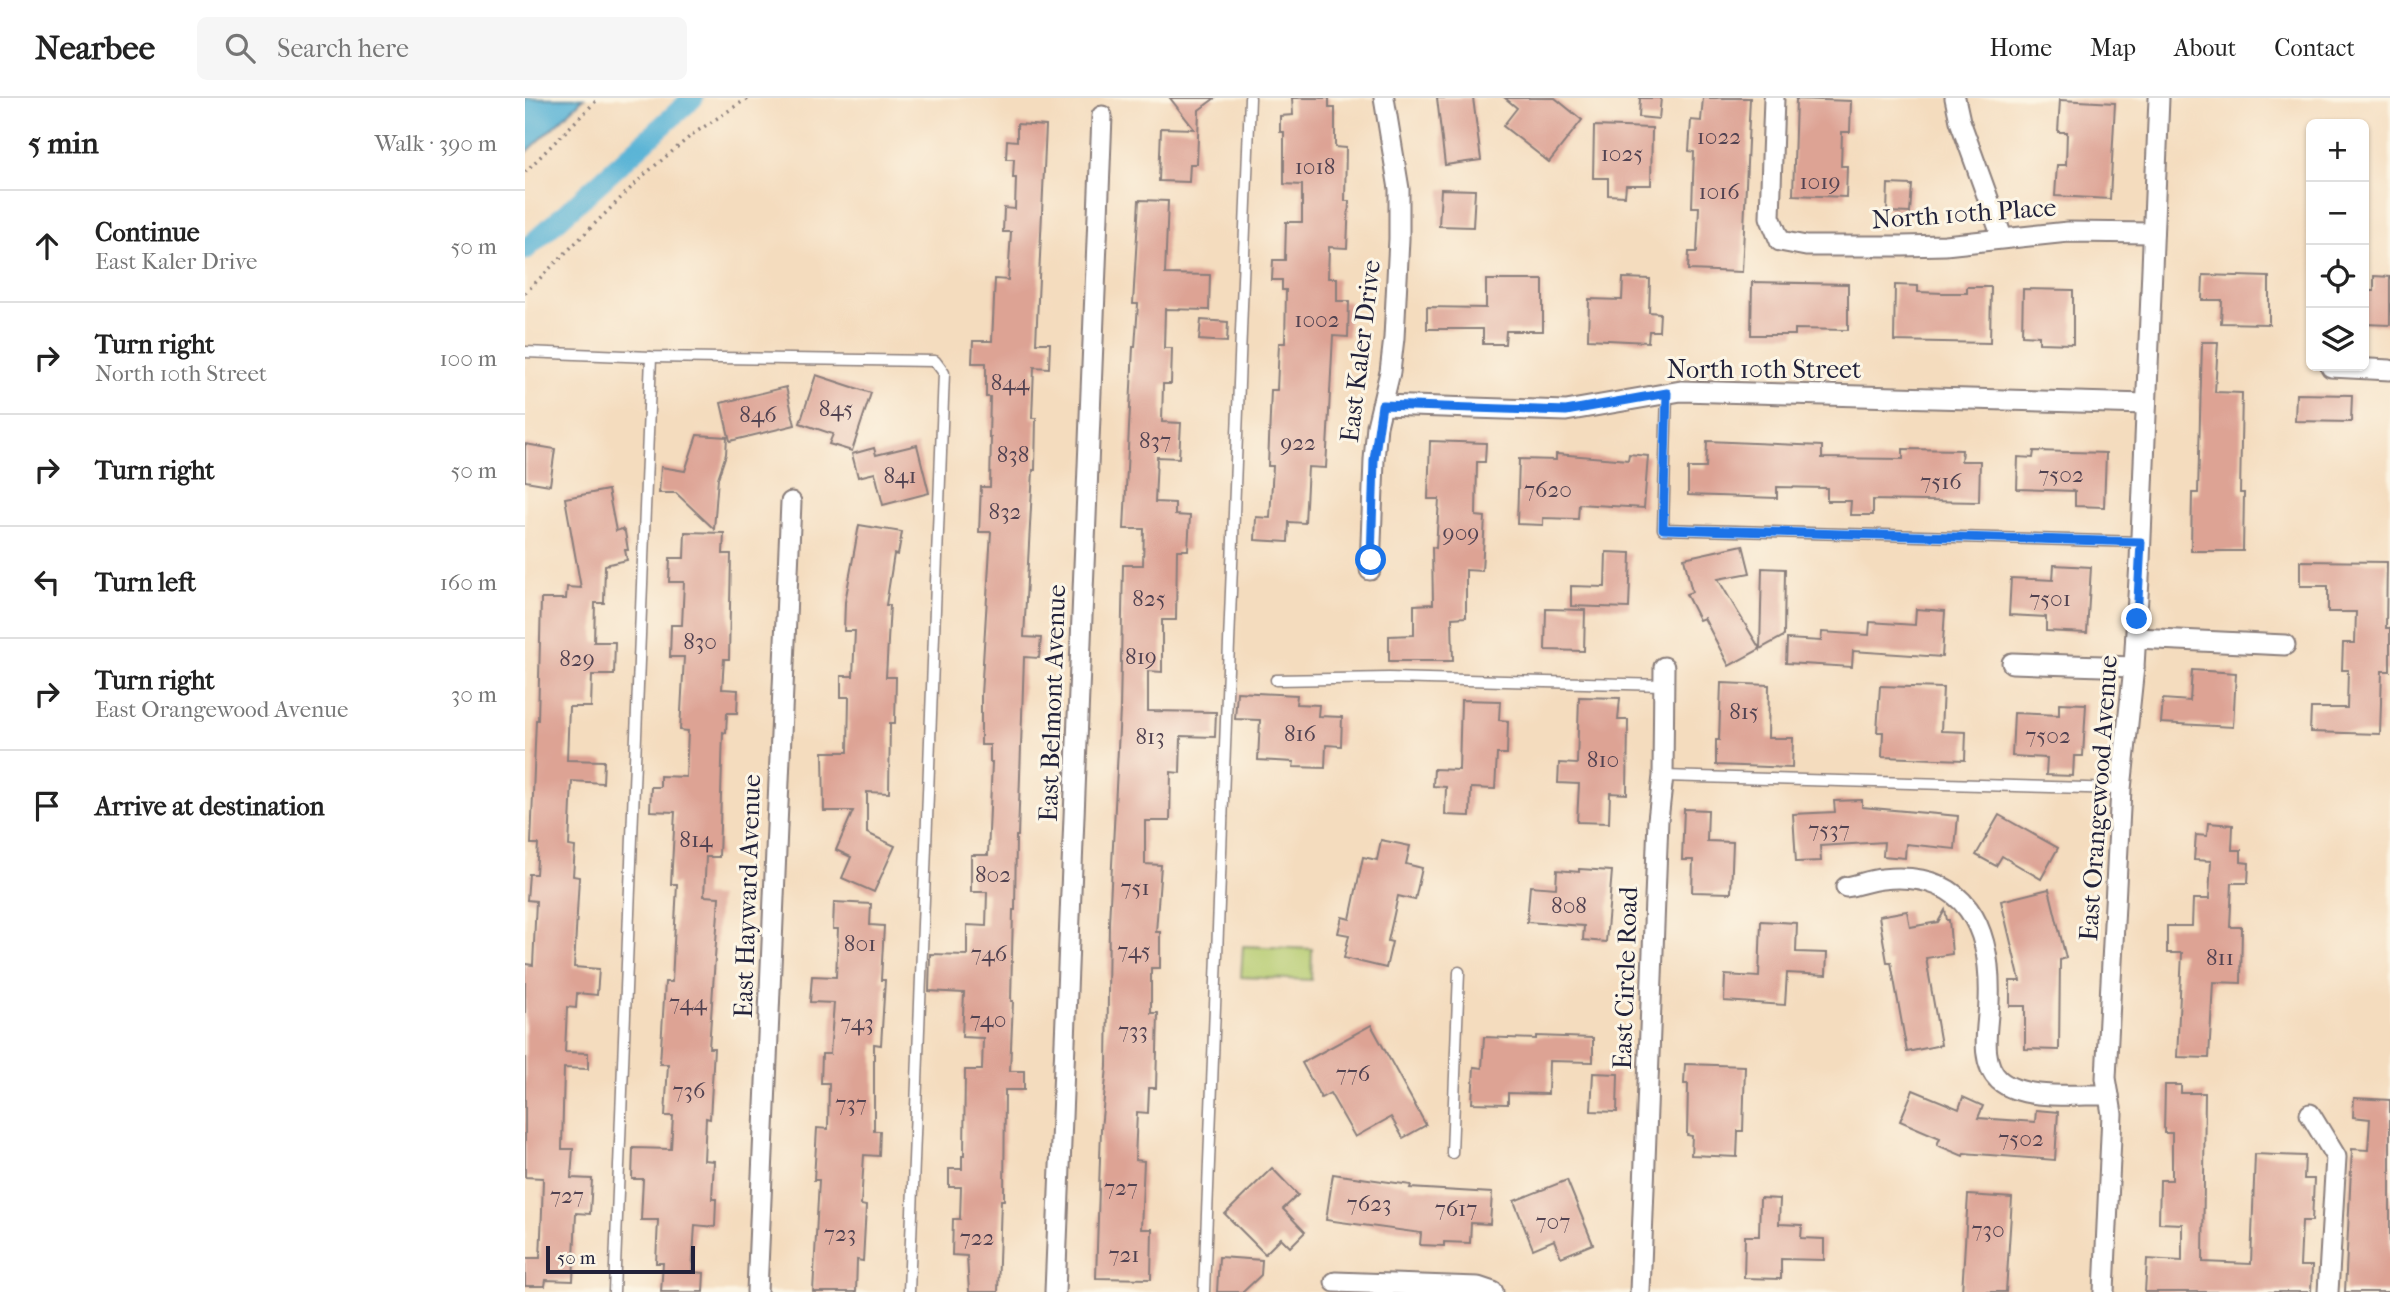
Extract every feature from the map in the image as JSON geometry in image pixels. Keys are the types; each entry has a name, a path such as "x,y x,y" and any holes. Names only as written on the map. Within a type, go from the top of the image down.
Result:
{"street":[{"name":"East Kaler Drive","path":"1370,570 1374,460 1394,338 1399,239 1399,190 1384,98"},
{"name":"North 10th Place","path":"1774,98 1770,217 1780,241 1806,246 1902,246 1945,245 2068,232 2153,233"},
{"path":"1955,98 1960,121 2002,237"},
{"name":"East Orangewood Avenue","path":"2104,1292 2112,1114 2107,1058 2121,789 2136,638 2159,98"},
{"name":"East Belmont Avenue","path":"1055,1292 1102,116"},
{"path":"2369,369 2390,370"},
{"name":"North 10th Street","path":"1382,405 1566,411 1681,391 2146,404"},
{"name":"East Hayward Avenue","path":"757,1292 791,502"},
{"path":"2136,638 2285,645"},
{"path":"2012,663 2134,667"},
{"name":"East Circle Road","path":"1640,1292 1658,820 1663,776 1664,676"},
{"path":"1846,887 1881,879 1910,878 1950,891 1966,902 1979,926 1988,970 1986,1049 1990,1066 1997,1078 2009,1087 2035,1094 2109,1094"},
{"path":"2310,1114 2336,1157 2328,1292"},
{"path":"1348,1286 1478,1287 1493,1292"}],"lane":[{"path":"1204,1292 1250,98"},
{"path":"525,352 651,357 935,361 944,373 909,1292"},
{"path":"614,1292 651,357"},
{"path":"1667,393 1663,529 2141,542"},
{"path":"1276,680 1664,676"},
{"path":"1663,776 2121,789"},
{"path":"1452,1153 1459,972"}],"path":[{"path":"525,172 599,98"},
{"path":"525,293 644,175 693,134 748,98"}],"green space":[{"path":"1243,946 1312,949 1311,980 1241,977"}],"water":[{"path":"525,98 584,98 525,154"}],"building":[{"path":"1170,98 1215,98 1199,110 1197,164 1190,164 1189,182 1159,181 1161,128 1194,129"},
{"path":"1292,98 1329,98 1329,108 1335,108 1335,147 1346,148 1345,201 1349,201 1347,248 1329,247 1328,278 1337,278 1337,301 1349,301 1348,337 1333,336 1326,468 1308,467 1305,523 1289,522 1288,542 1255,540 1256,517 1270,518 1273,466 1268,466 1271,390 1277,390 1279,343 1285,343 1286,290 1282,290 1282,280 1272,280 1273,260 1285,260 1286,222 1302,222 1302,185 1284,184 1284,132 1280,132 1280,116 1293,115"},
{"path":"1437,98 1473,98 1481,160 1445,165"},
{"path":"1505,98 1555,98 1582,120 1549,162 1503,126 1517,108"},
{"path":"1640,98 1661,98 1659,119 1639,117"},
{"path":"1703,98 1750,98 1742,272 1688,270 1689,252 1697,252 1699,207 1692,207 1694,152 1689,151 1691,120 1701,121"},
{"path":"1796,99 1851,101 1850,132 1842,132 1841,166 1847,166 1846,197 1793,195"},
{"path":"2060,100 2115,103 2110,199 2055,196 2057,165 2066,165 2067,132 2058,132"},
{"path":"1017,124 1046,126 1036,343 1050,343 1049,368 1034,367 1032,418 1036,418 1035,470 1024,637 1041,638 1039,658 1024,657 1013,910 1010,1071 1024,1071 1024,1090 1005,1090 1004,1200 1001,1200 998,1292 969,1292 967,1256 952,1255 953,1219 960,1219 961,1187 949,1187 949,1169 962,1169 965,1070 982,1070 983,1038 962,1037 964,993 929,991 930,954 967,955 967,925 986,926 987,892 971,892 971,855 988,855 992,762 990,745 981,745 981,695 991,532 979,532 981,487 990,487 990,397 986,397 986,363 972,363 973,341 992,341 995,279 1008,280 1011,232 1003,232 1004,208 1015,209 1016,178 1013,178 1014,159 1006,159 1007,140 1017,141"},
{"path":"1594,126 1652,128 1651,185 1626,185 1625,196 1608,195 1608,178 1593,178"},
{"path":"1888,184 1912,185 1910,213 1887,212"},
{"path":"1441,189 1475,190 1473,227 1439,226"},
{"path":"1139,200 1168,201 1165,274 1210,275 1209,310 1165,309 1164,348 1172,348 1171,384 1163,384 1162,422 1181,423 1179,458 1157,457 1155,502 1175,503 1175,515 1190,516 1188,550 1177,550 1176,620 1162,620 1162,672 1148,671 1148,711 1216,712 1215,737 1181,736 1180,773 1171,772 1170,821 1145,821 1145,864 1161,865 1156,932 1160,932 1160,968 1151,968 1151,1013 1158,1013 1156,1088 1149,1088 1148,1113 1137,1112 1135,1160 1144,1161 1141,1229 1152,1229 1151,1279 1096,1278 1101,1129 1107,1067 1109,923 1120,710 1123,565 1143,565 1144,529 1124,529 1133,347 1138,304 1133,304"},
{"path":"2203,275 2269,277 2269,324 2221,323 2222,300 2202,300"},
{"path":"2374,276 2390,277 2390,325 2369,324 2369,291 2374,291"},
{"path":"1623,278 1650,279 1649,312 1660,313 1659,331 1649,331 1648,342 1588,339 1589,299 1622,300"},
{"path":"1486,280 1543,280 1543,331 1506,331 1505,344 1483,344 1483,329 1427,329 1427,307 1486,308"},
{"path":"1752,282 1848,284 1848,330 1795,329 1795,335 1751,335"},
{"path":"1895,285 1918,286 1918,292 1943,293 1967,293 1967,287 1991,287 1990,343 1894,341"},
{"path":"2023,289 2073,290 2073,344 2039,343 2039,336 2022,335"},
{"path":"1201,320 1228,322 1227,342 1199,340"},
{"path":"2202,342 2218,342 2215,392 2242,393 2240,493 2244,493 2243,551 2191,551 2192,493 2198,493"},
{"path":"816,375 871,393 852,451 829,444 833,434 800,423"},
{"path":"786,387 795,425 730,441 721,403"},
{"path":"2296,394 2352,395 2351,422 2295,421"},
{"path":"697,435 727,437 726,454 718,478 714,529 676,493 659,493 661,467 685,471"},
{"path":"1430,441 1486,443 1485,462 1477,462 1476,516 1485,517 1482,571 1466,570 1466,617 1452,618 1453,661 1389,661 1389,636 1414,635 1414,605 1433,604 1432,547 1436,548 1439,499 1428,499"},
{"path":"1707,441 1822,446 1822,458 1903,459 1903,449 1962,450 1961,461 1980,461 1979,502 1873,500 1873,515 1850,515 1851,501 1827,501 1827,488 1777,487 1777,498 1688,495 1688,468 1706,468"},
{"path":"525,444 555,449 550,485 525,481"},
{"path":"917,445 929,493 883,505 875,473 858,477 852,454 874,448 876,455"},
{"path":"2034,451 2106,453 2104,507 2075,506 2075,491 2017,489 2018,457 2033,458"},
{"path":"1556,454 1628,460 1629,454 1648,456 1644,508 1579,504 1578,519 1543,518 1543,525 1517,524 1519,459 1556,460"},
{"path":"608,490 616,531 622,529 625,532 628,550 625,550 627,560 605,565 604,603 595,603 594,642 615,642 614,675 592,675 591,707 569,707 567,760 604,761 603,783 572,781 569,846 575,847 573,876 579,877 574,967 599,969 597,995 577,993 576,1008 567,1007 565,1052 588,1053 588,1069 564,1068 562,1149 573,1149 571,1178 592,1179 590,1214 576,1213 573,1281 546,1280 545,1286 525,1286 525,1258 540,1258 543,1178 525,1177 525,964 533,965 536,901 527,900 529,874 536,874 538,844 531,844 541,599 566,599 567,587 581,588 565,498"},
{"path":"859,525 902,532 898,555 894,554 886,605 890,605 886,677 896,677 895,723 890,723 889,793 867,792 867,833 895,846 874,892 842,878 851,857 836,850 853,811 824,811 823,752 848,752 849,697 841,697 841,676 853,676 855,631 844,631 845,602"},
{"path":"685,532 724,533 723,554 731,554 729,659 724,659 722,689 738,690 737,713 727,713 726,733 723,732 719,857 706,857 704,896 719,897 709,1048 714,1048 710,1119 706,1118 704,1160 714,1161 712,1199 716,1199 715,1227 695,1225 692,1272 704,1273 703,1292 661,1292 663,1263 656,1263 658,1220 641,1220 643,1179 632,1179 633,1148 671,1149 673,1116 665,1116 668,1064 660,1064 665,982 672,982 677,884 671,884 675,812 650,811 651,787 660,787 660,776 686,777 688,731 680,730 684,657 670,657 671,625 682,625 684,582 669,582 670,558 684,558"},
{"path":"1743,545 1750,573 1718,579 1760,649 1762,568 1785,569 1784,636 1729,666 1704,618 1699,620 1686,594 1692,592 1684,558"},
{"path":"1606,552 1631,553 1629,608 1571,606 1571,586 1605,587"},
{"path":"2300,561 2387,562 2386,628 2390,628 2390,671 2382,671 2380,734 2310,732 2311,708 2347,708 2348,670 2342,670 2343,643 2355,643 2356,612 2328,612 2328,586 2300,586"},
{"path":"2054,565 2091,567 2087,633 2046,631 2046,617 2009,615 2011,578 2053,580"},
{"path":"1546,609 1585,610 1584,651 1545,650"},
{"path":"1916,609 1945,611 1942,657 1853,651 1852,667 1786,663 1787,639 1821,641 1822,632 1869,635 1870,622 1915,625"},
{"path":"2192,670 2236,673 2233,727 2161,723 2163,699 2190,701"},
{"path":"1721,683 1769,685 1768,738 1793,738 1792,768 1716,765"},
{"path":"1880,686 1943,688 1941,731 1966,732 1965,760 1882,757 1883,732 1877,732"},
{"path":"1237,692 1297,695 1296,704 1319,705 1318,716 1342,717 1341,746 1326,745 1325,768 1293,767 1294,762 1258,760 1260,720 1235,719"},
{"path":"1579,697 1620,698 1618,720 1628,720 1627,794 1610,793 1609,823 1577,822 1579,784 1558,783 1559,763 1577,764"},
{"path":"1461,700 1500,701 1499,720 1508,721 1507,754 1497,754 1495,789 1471,788 1470,816 1445,815 1446,787 1433,786 1434,769 1459,770"},
{"path":"2059,703 2086,704 2083,756 2074,756 2073,776 2046,775 2047,758 2012,756 2014,713 2059,715"},
{"path":"1862,800 1862,807 1958,816 1955,849 1906,844 1905,858 1883,856 1884,842 1820,846 1821,861 1796,862 1793,814 1835,812 1834,801"},
{"path":"1684,809 1708,810 1707,841 1733,842 1731,893 1692,892 1693,860 1682,860"},
{"path":"1999,815 2058,848 2041,879 2002,856 1996,866 1976,855"},
{"path":"2208,823 2233,825 2232,850 2241,850 2241,862 2249,863 2248,883 2232,883 2230,927 2242,927 2241,983 2213,982 2209,1058 2177,1057 2182,953 2167,953 2167,926 2192,926 2193,899 2209,899 2211,861 2194,860 2196,835 2207,836"},
{"path":"1381,840 1410,846 1406,864 1422,868 1415,900 1398,896 1388,941 1392,942 1386,968 1344,958 1349,935 1338,933 1342,917 1350,919 1363,857 1377,860"},
{"path":"1579,869 1612,871 1606,942 1583,940 1584,926 1527,922 1530,886 1556,888 1557,870 1579,872"},
{"path":"2049,889 2066,958 2060,960 2059,1050 2025,1049 2025,1006 2010,1006 2010,981 2020,981 2001,901"},
{"path":"834,902 871,904 870,925 884,926 881,980 885,980 881,1045 874,1044 874,1131 880,1131 879,1156 864,1155 861,1205 866,1206 863,1261 857,1260 856,1292 813,1292 819,1180 814,1180 817,1128 828,1129 829,1083 821,1083 822,1054 830,1054 834,1003 810,1002 812,976 836,977 838,929 833,929"},
{"path":"1945,910 1949,920 1952,954 1926,958 1941,1045 1907,1052 1891,962 1887,962 1879,916 1907,911 1910,927 1938,922"},
{"path":"1761,921 1797,923 1796,952 1827,953 1826,975 1787,973 1785,1005 1724,1001 1725,975 1759,977"},
{"path":"1371,1025 1426,1125 1403,1138 1391,1117 1355,1137 1330,1093 1321,1098 1302,1063"},
{"path":"1536,1036 1593,1038 1593,1062 1549,1061 1548,1094 1508,1093 1508,1104 1472,1103 1474,1067 1482,1068 1484,1037 1536,1039"},
{"path":"1685,1064 1745,1066 1743,1131 1738,1131 1737,1157 1691,1155 1692,1136 1687,1135 1688,1084 1684,1084"},
{"path":"1593,1073 1618,1074 1617,1112 1591,1111"},
{"path":"2165,1085 2181,1085 2181,1093 2205,1093 2203,1262 2251,1264 2255,1154 2305,1156 2304,1179 2314,1179 2312,1221 2302,1221 2300,1266 2312,1266 2311,1292 2145,1292 2147,1259 2182,1261 2182,1224 2159,1223 2160,1180 2172,1180 2172,1133 2164,1133"},
{"path":"1913,1090 1959,1109 1963,1097 1983,1106 1978,1118 2035,1122 2036,1110 2058,1112 2055,1160 1964,1153 1963,1156 1937,1145 1940,1138 1900,1121"},
{"path":"2354,1098 2390,1100 2390,1292 2345,1292 2352,1149 2368,1150 2370,1119 2353,1117"},
{"path":"1272,1168 1298,1195 1283,1209 1305,1232 1290,1247 1281,1238 1265,1254 1225,1214"},
{"path":"1333,1174 1411,1185 1410,1188 1492,1193 1490,1224 1471,1223 1470,1243 1444,1242 1444,1246 1420,1245 1421,1233 1326,1220"},
{"path":"1567,1180 1593,1244 1561,1257 1554,1240 1533,1249 1514,1201"},
{"path":"1968,1195 2012,1198 2006,1292 1962,1292"},
{"path":"1760,1198 1780,1199 1779,1224 1802,1225 1801,1238 1824,1239 1824,1260 1781,1259 1781,1279 1744,1278 1745,1236 1759,1236"},
{"path":"1219,1257 1262,1260 1261,1275 1243,1292 1217,1292"}],"waterway":[{"path":"525,250 693,98"}],"route":[{"path":"1371,560 1374,460 1382,405 1566,411 1667,393 1663,529 2141,542 2137,619"}]}
